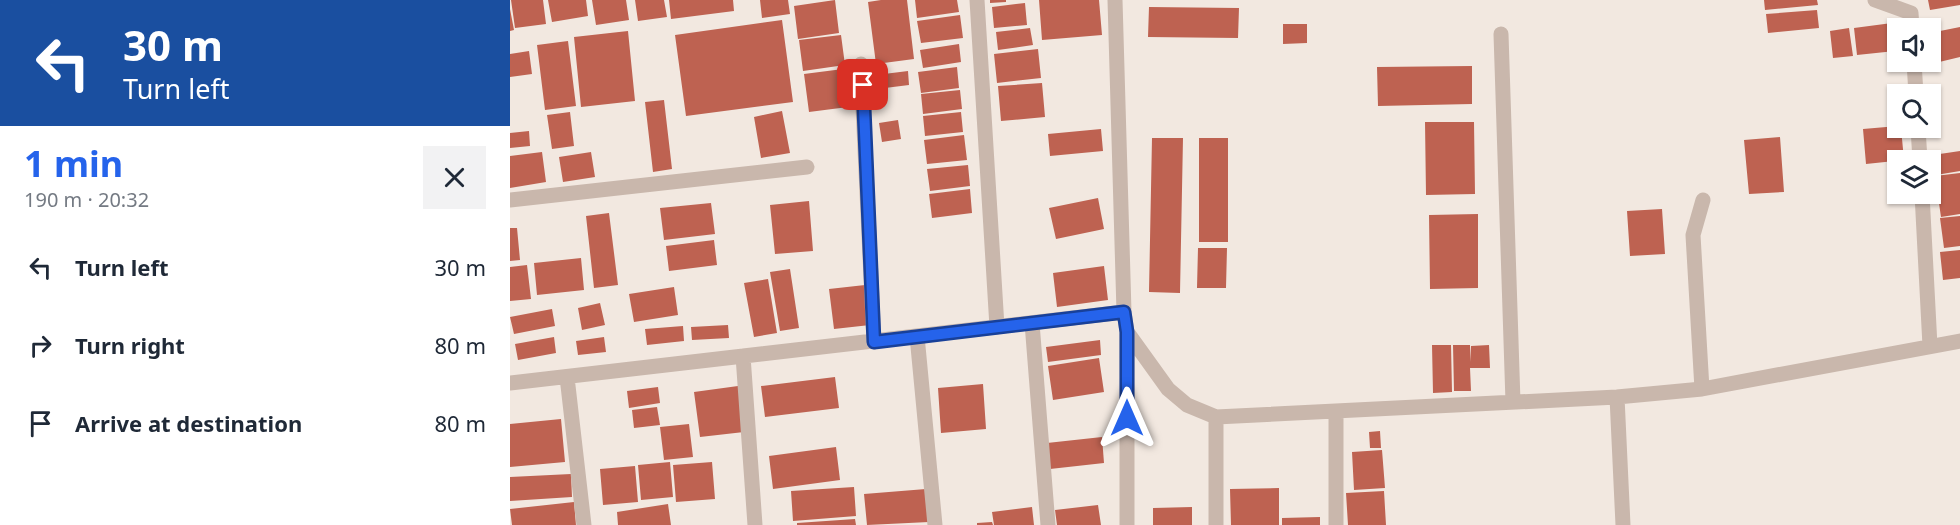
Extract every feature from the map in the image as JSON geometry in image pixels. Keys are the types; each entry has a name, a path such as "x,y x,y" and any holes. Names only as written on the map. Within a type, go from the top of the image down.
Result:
{"street":[{"path":"977,0 997,327"},
{"path":"1115,0 1124,312 1127,332 1128,525"},
{"path":"1875,0 1911,13 1911,18"},
{"path":"1501,34 1513,402"},
{"path":"861,64 874,342"},
{"path":"510,200 807,167"},
{"path":"1702,389 1693,236 1703,200"},
{"path":"1923,204 1930,346"},
{"path":"510,383 1124,312"},
{"path":"1032,323 1048,525"},
{"path":"1127,332 1168,389 1187,405 1216,417 1617,397 1702,389 1960,341"},
{"path":"917,336 934,525"},
{"path":"743,356 755,525"},
{"path":"567,376 584,525"},
{"path":"1617,397 1623,525"},
{"path":"1336,412 1336,525"},
{"path":"1216,417 1216,525"}],"building":[{"path":"511,0 543,0 546,24 515,28"},
{"path":"548,0 586,0 588,16 552,22"},
{"path":"592,0 626,0 629,20 596,25"},
{"path":"635,0 664,0 667,17 638,21"},
{"path":"669,0 733,0 734,11 671,19"},
{"path":"760,0 788,0 790,14 762,18"},
{"path":"835,0 839,33 798,39 794,6"},
{"path":"907,0 914,59 876,64 868,2"},
{"path":"915,0 957,0 959,12 917,18"},
{"path":"990,0 1006,0 1006,2 990,3"},
{"path":"1039,0 1099,0 1102,35 1042,40"},
{"path":"1764,0 1817,0 1818,5 1765,10"},
{"path":"1928,0 1960,0 1960,5 1930,10"},
{"path":"1025,3 1027,25 994,28 992,7"},
{"path":"1149,7 1239,8 1238,38 1148,37"},
{"path":"510,9 514,30 510,31"},
{"path":"1817,10 1819,28 1768,33 1766,14"},
{"path":"960,15 963,38 921,43 917,21"},
{"path":"782,20 793,102 686,116 675,35"},
{"path":"1283,24 1307,24 1307,43 1283,44"},
{"path":"1887,24 1887,52 1857,55 1854,28"},
{"path":"1960,27 1960,57 1941,62 1941,31"},
{"path":"1030,28 1033,45 998,50 996,32"},
{"path":"1849,28 1853,56 1833,58 1830,31"},
{"path":"628,31 635,101 581,107 574,37"},
{"path":"841,35 845,65 803,71 799,40"},
{"path":"568,41 576,106 545,110 537,45"},
{"path":"959,44 961,62 923,68 920,50"},
{"path":"1038,49 1041,78 997,83 994,54"},
{"path":"529,51 532,74 510,77 510,54"},
{"path":"1472,66 1472,104 1378,106 1377,67"},
{"path":"957,67 959,88 921,93 918,72"},
{"path":"843,69 848,107 809,112 804,74"},
{"path":"908,71 909,85 885,88 884,74"},
{"path":"1042,83 1045,117 1001,121 998,86"},
{"path":"960,90 962,109 923,114 921,94"},
{"path":"664,100 672,169 653,172 645,102"},
{"path":"782,111 790,153 761,158 754,117"},
{"path":"570,112 574,146 552,149 547,115"},
{"path":"961,112 963,132 925,136 923,116"},
{"path":"898,120 901,139 882,142 879,123"},
{"path":"1425,122 1474,122 1475,194 1426,195"},
{"path":"1887,127 1887,138 1902,138 1903,150 1887,150 1887,162 1866,164 1863,129"},
{"path":"1101,129 1103,151 1050,156 1048,134"},
{"path":"529,131 530,146 510,148 510,133"},
{"path":"964,135 967,160 927,164 924,140"},
{"path":"1780,137 1784,192 1749,194 1744,140"},
{"path":"1152,138 1183,138 1180,293 1149,292"},
{"path":"1199,138 1228,138 1228,242 1199,242"},
{"path":"1960,151 1960,171 1941,174 1941,154"},
{"path":"542,152 546,182 510,188 510,156"},
{"path":"591,152 595,177 563,182 559,157"},
{"path":"968,165 970,186 930,191 927,169"},
{"path":"1960,173 1960,214 1941,217 1939,204 1941,204 1941,175"},
{"path":"970,189 972,213 932,218 929,194"},
{"path":"1098,198 1104,229 1056,239 1049,208"},
{"path":"809,201 813,251 775,254 770,205"},
{"path":"711,203 715,234 664,240 660,208"},
{"path":"1662,209 1665,254 1630,256 1627,211"},
{"path":"609,213 618,285 594,288 586,216"},
{"path":"1478,214 1478,288 1430,289 1429,215"},
{"path":"1960,216 1960,246 1944,248 1940,218"},
{"path":"510,228 517,228 520,260 510,261"},
{"path":"714,240 717,265 669,271 666,246"},
{"path":"1198,248 1227,248 1226,288 1197,288"},
{"path":"1960,250 1960,278 1943,280 1940,252"},
{"path":"581,258 584,290 537,295 534,263"},
{"path":"527,265 531,299 510,301 510,267"},
{"path":"1104,266 1108,300 1057,307 1053,273"},
{"path":"790,269 799,328 780,331 770,272"},
{"path":"768,279 777,333 754,337 744,283"},
{"path":"865,285 870,325 834,329 829,289"},
{"path":"674,287 678,315 634,322 629,294"},
{"path":"600,303 605,325 582,330 578,308"},
{"path":"552,309 555,326 514,334 510,317"},
{"path":"728,325 729,338 692,340 691,327"},
{"path":"683,326 684,341 647,345 645,329"},
{"path":"554,337 556,353 518,360 515,344"},
{"path":"604,337 606,352 578,355 576,341"},
{"path":"1100,340 1101,355 1048,362 1046,347"},
{"path":"1432,345 1451,345 1452,392 1433,393"},
{"path":"1453,345 1470,345 1470,362 1471,346 1489,345 1490,368 1470,368 1471,391 1454,391"},
{"path":"1099,358 1104,392 1053,400 1048,366"},
{"path":"835,377 839,408 765,417 761,386"},
{"path":"983,384 986,429 941,433 938,388"},
{"path":"738,386 744,432 700,437 694,392"},
{"path":"658,387 660,403 629,408 627,391"},
{"path":"657,407 660,425 634,428 632,410"},
{"path":"561,419 565,462 510,467 510,424"},
{"path":"689,424 693,457 664,460 660,427"},
{"path":"1380,431 1381,448 1370,448 1369,432"},
{"path":"1102,437 1104,463 1050,469 1047,443"},
{"path":"836,447 840,480 773,489 769,456"},
{"path":"1382,450 1385,488 1354,490 1352,452"},
{"path":"670,462 673,497 641,500 638,465"},
{"path":"712,462 715,499 676,502 673,465"},
{"path":"635,466 638,502 603,505 600,469"},
{"path":"571,474 572,497 510,501 510,477"},
{"path":"854,487 856,516 793,521 791,491"},
{"path":"1279,488 1279,525 1231,525 1230,489"},
{"path":"926,489 929,522 867,525 864,494"},
{"path":"1384,491 1386,525 1348,525 1346,493"},
{"path":"574,502 576,525 512,525 510,509"},
{"path":"668,504 671,525 618,525 617,512"},
{"path":"1098,505 1101,525 1057,525 1055,510"},
{"path":"1032,507 1034,525 994,525 992,512"},
{"path":"1192,507 1192,525 1153,525 1153,508"},
{"path":"1320,517 1320,525 1282,525 1282,518"},
{"path":"855,519 856,525 797,525 797,523"},
{"path":"992,522 993,525 977,525 977,523"}],"route":[{"path":"863,85 874,342 1124,312 1127,332 1127,418"}]}
